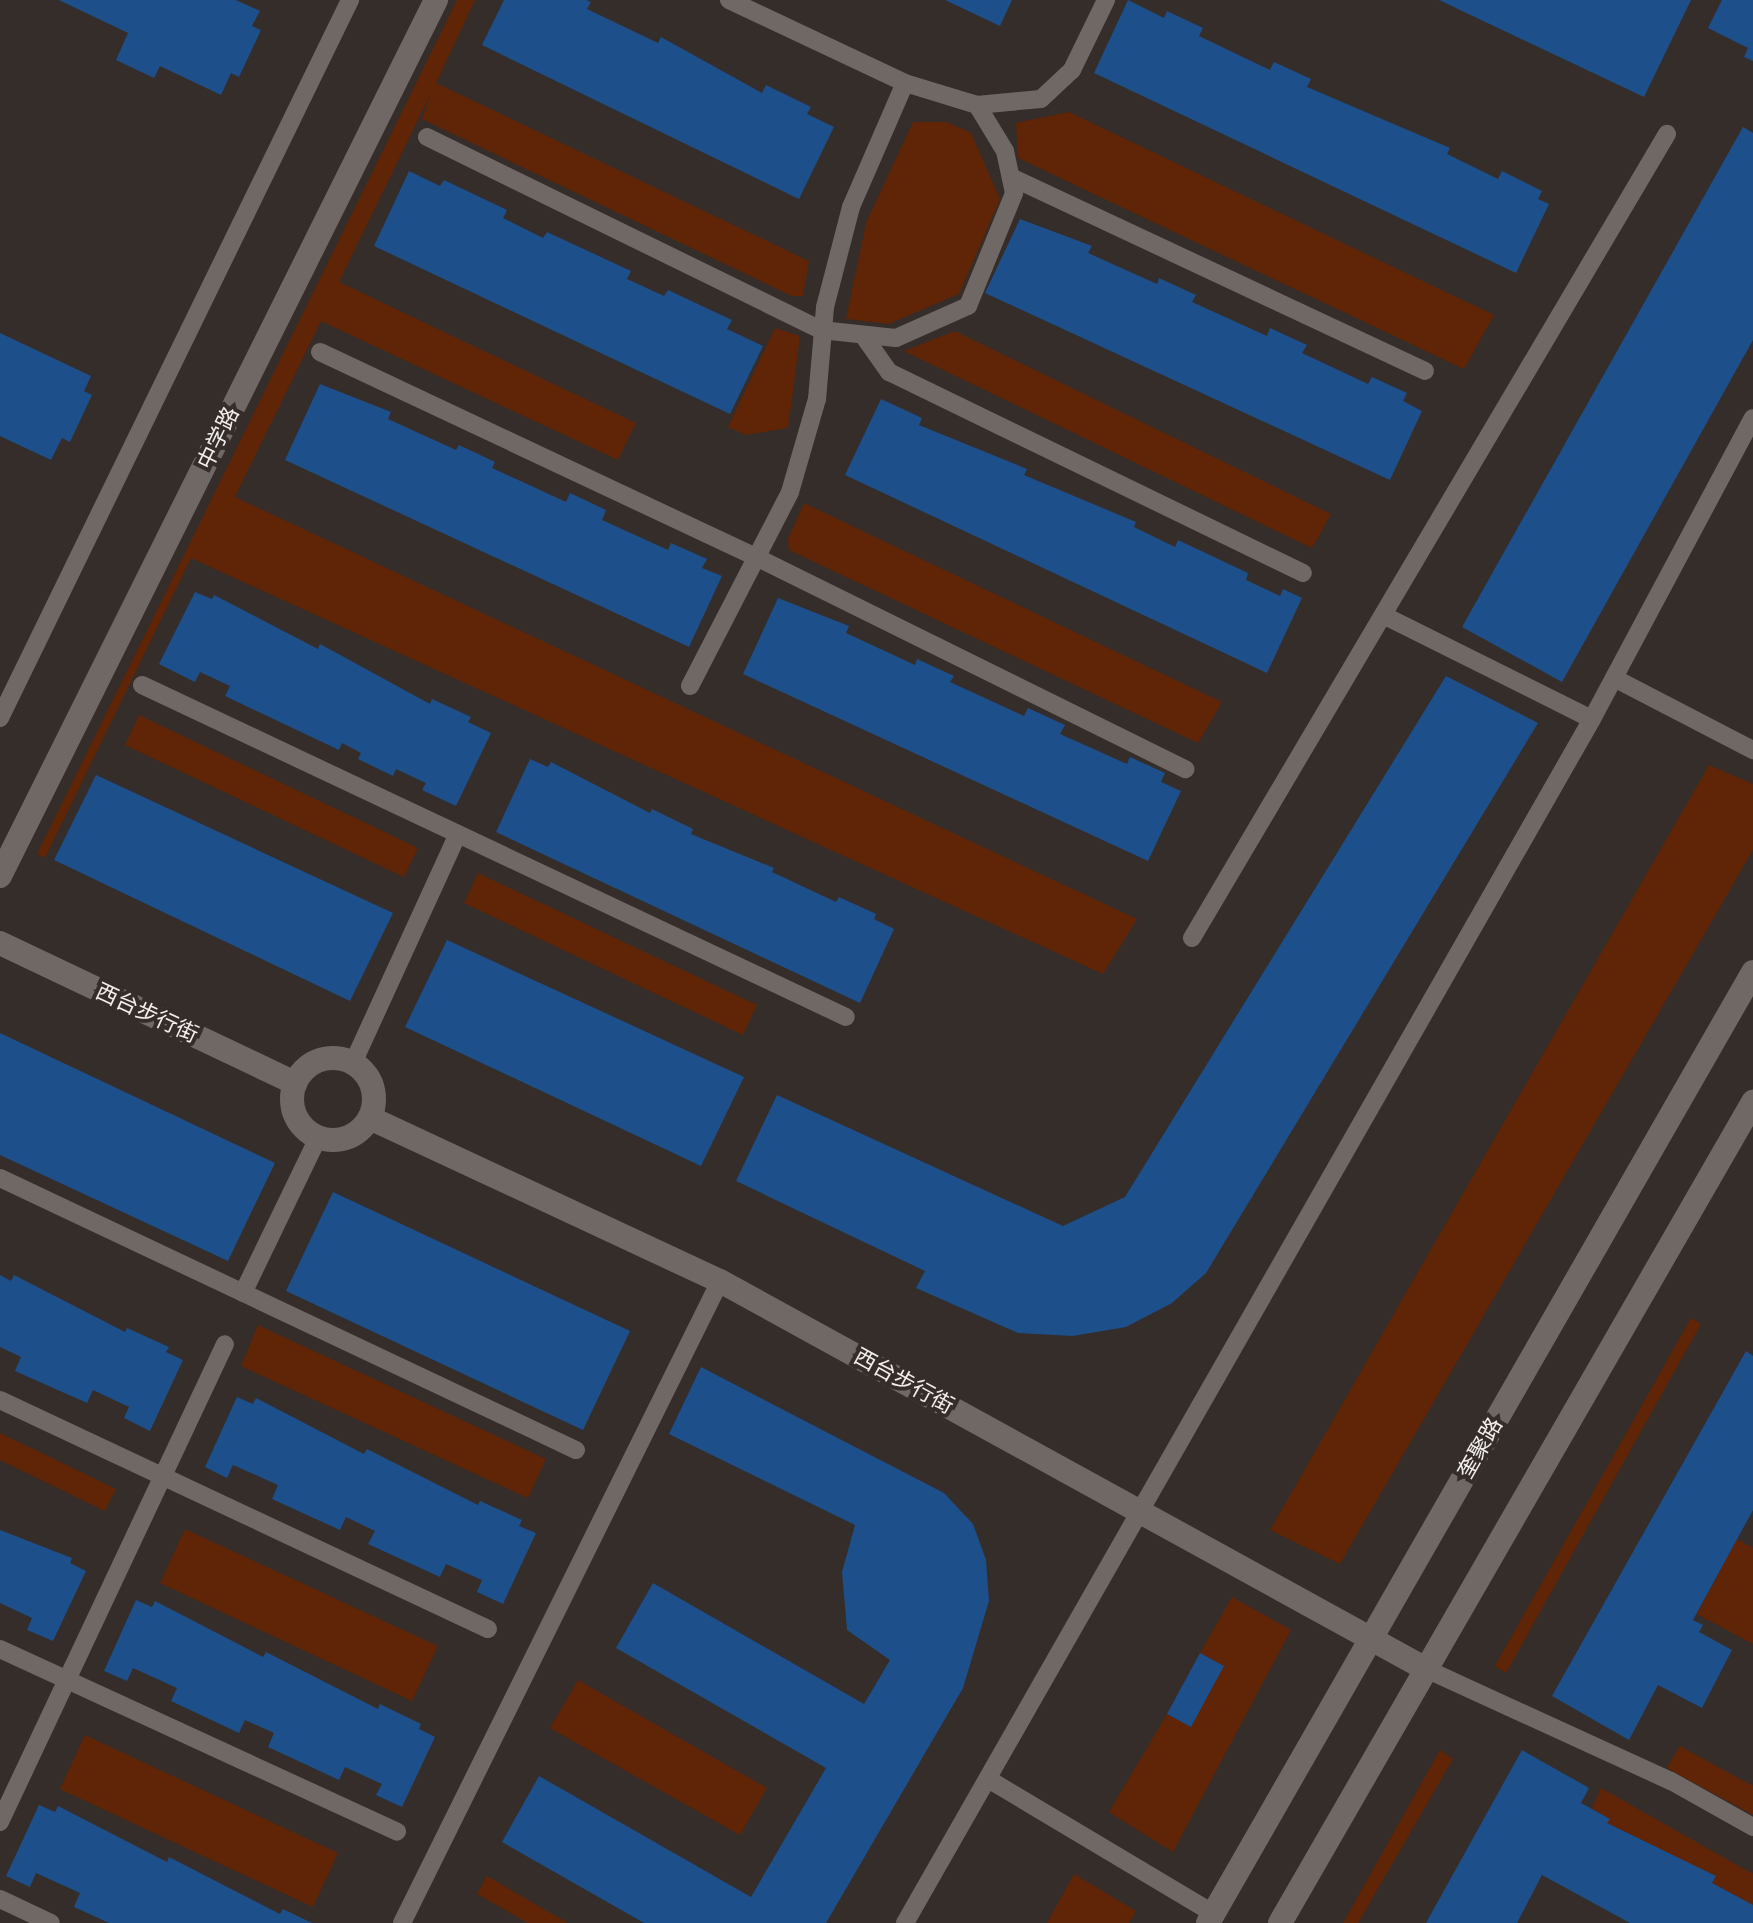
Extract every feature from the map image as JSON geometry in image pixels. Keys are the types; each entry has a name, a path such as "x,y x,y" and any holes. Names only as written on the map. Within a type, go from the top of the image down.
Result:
{"street":[{"name":"中学路","path":"0,876 436,0"},
{"name":"西台步行街","path":"0,943 295,1083"},
{"name":"奎聚路","path":"1210,1918 1753,972"},
{"path":"333,1057 353,1063 373,1088 370,1118 344,1140 318,1138 296,1120 291,1106 295,1083 319,1060 333,1057"},
{"path":"1280,1923 1753,1102"},
{"name":"西台步行街","path":"370,1118 720,1281 1142,1510 1426,1669"}],"lane":[{"path":"0,718 350,0"},
{"path":"729,0 905,83 977,105 1041,99 1072,70 1106,0"},
{"path":"690,686 790,492 817,399 821,330 851,207 905,83"},
{"path":"427,137 821,330 865,338 896,338 968,306 1014,193 1005,151 977,105"},
{"path":"1192,938 1667,134"},
{"path":"1011,177 1425,371"},
{"path":"865,338 889,372 1303,573"},
{"path":"320,352 756,557 1185,769"},
{"path":"905,1923 1592,719 1753,418"},
{"path":"1385,616 1592,719"},
{"path":"1614,678 1753,750"},
{"path":"142,685 846,1017"},
{"path":"353,1063 458,834"},
{"path":"243,1293 318,1138"},
{"path":"0,1178 576,1450"},
{"path":"402,1923 720,1281"},
{"path":"0,1822 225,1344"},
{"path":"0,1400 488,1629"},
{"path":"0,1649 397,1832"},
{"path":"1426,1669 1671,1781 1753,1827"},
{"path":"988,1779 1210,1918"},
{"path":"0,1899 51,1923"}],"shaded area":[{"path":"457,0 475,0 436,83 809,261 803,296 792,296 422,119 430,95 339,282 636,423 618,460 321,321 235,497 1137,919 1103,974 191,558 45,858 37,854"},
{"path":"1069,112 1494,315 1464,369 1018,158 1016,123"},
{"path":"913,122 947,122 971,133 1000,199 959,294 889,324 846,319 866,223"},
{"path":"775,328 800,336 788,428 746,435 728,427"},
{"path":"955,331 1331,514 1312,548 904,351"},
{"path":"804,503 1222,702 1198,743 789,550 788,539"},
{"path":"139,715 418,848 404,877 125,745"},
{"path":"1709,765 1753,784 1753,850 1340,1564 1270,1530"},
{"path":"478,873 757,1005 743,1035 464,903"},
{"path":"1691,1318 1701,1324 1506,1673 1495,1666"},
{"path":"258,1325 546,1459 528,1498 241,1366"},
{"path":"0,1433 116,1489 105,1511 0,1460"},
{"path":"185,1529 438,1646 412,1701 160,1583"},
{"path":"1737,1539 1753,1548 1753,1644 1697,1614"},
{"path":"1232,1597 1291,1630 1173,1852 1109,1812 1167,1714 1191,1727 1224,1666 1200,1653"},
{"path":"578,1680 767,1788 740,1835 550,1728"},
{"path":"85,1735 338,1853 313,1907 60,1789"},
{"path":"1680,1746 1753,1786 1753,1815 1667,1768"},
{"path":"1440,1750 1453,1759 1358,1923 1343,1923"},
{"path":"1601,1788 1753,1874 1753,1905 1712,1883 1715,1876 1607,1823 1609,1818 1592,1809"},
{"path":"1074,1874 1136,1911 1129,1923 1047,1923"},
{"path":"487,1876 568,1923 528,1923 477,1894"}],"building":[{"path":"59,0 236,0 260,11 252,26 261,30 239,77 231,73 221,95 160,66 154,78 116,60 128,33"},
{"path":"504,0 586,0 591,2 587,9 658,43 661,37 762,93 766,85 811,107 807,114 834,127 799,199 482,45"},
{"path":"945,0 1012,0 1000,26"},
{"path":"1128,0 1164,18 1167,11 1203,28 1199,36 1270,70 1274,62 1311,79 1307,87 1450,148 1447,154 1498,179 1502,171 1542,191 1538,199 1549,204 1516,273 1094,73"},
{"path":"1439,0 1691,0 1644,97"},
{"path":"1722,0 1753,0 1753,61 1744,57 1748,48 1708,28"},
{"path":"1743,127 1753,133 1753,340 1562,682 1462,627"},
{"path":"409,171 440,186 444,180 507,210 503,218 543,238 547,232 631,271 627,279 664,296 668,290 732,320 727,329 763,346 730,414 374,246"},
{"path":"1020,219 1092,246 1088,253 1157,284 1159,278 1196,295 1192,302 1267,336 1270,328 1307,345 1302,353 1368,384 1372,377 1407,393 1403,401 1422,411 1390,480 985,293"},
{"path":"0,333 91,376 84,391 92,395 70,442 62,438 51,460 0,436"},
{"path":"320,384 391,412 388,419 456,450 459,445 495,462 492,468 566,502 570,493 606,510 602,520 668,550 671,543 707,559 702,568 722,576 689,647 285,460"},
{"path":"881,399 922,418 919,425 1027,469 1024,475 1136,522 1134,527 1175,547 1178,540 1248,573 1246,580 1280,596 1283,589 1302,598 1267,673 845,475"},
{"path":"195,592 212,599 214,595 318,649 320,644 430,704 432,699 471,717 468,722 491,733 456,806 422,790 426,783 396,769 393,776 358,759 361,753 342,743 339,750 225,696 230,686 200,672 195,682 159,664"},
{"path":"778,598 849,626 846,633 915,665 917,659 954,676 950,682 1024,716 1028,708 1065,725 1060,734 1127,764 1130,757 1165,773 1161,782 1181,791 1148,861 743,674"},
{"path":"1446,676 1538,723 1206,1273 1172,1303 1126,1327 1073,1336 1018,1333 916,1288 925,1271 736,1181 777,1095 1063,1226 1125,1197"},
{"path":"530,759 548,767 551,762 650,813 652,809 693,829 691,834 774,868 772,872 836,902 839,897 876,914 874,919 894,929 860,1003 496,832"},
{"path":"96,775 393,913 350,1001 54,860"},
{"path":"447,940 744,1077 701,1166 405,1027"},
{"path":"0,1033 275,1163 228,1261 0,1155"},
{"path":"333,1192 630,1331 583,1430 286,1291"},
{"path":"0,1275 11,1281 14,1275 125,1332 127,1328 169,1347 166,1352 183,1360 150,1431 124,1418 129,1407 93,1390 87,1403 15,1371 21,1357 0,1347"},
{"path":"1746,1351 1753,1356 1753,1510 1693,1620 1703,1625 1699,1632 1732,1650 1702,1708 1658,1685 1629,1740 1552,1696"},
{"path":"701,1367 944,1493 973,1524 986,1560 989,1601 963,1688 826,1923 644,1923 502,1842 539,1776 751,1897 826,1768 616,1648 653,1583 864,1704 890,1660 847,1630 842,1572 855,1525 669,1434"},
{"path":"237,1397 253,1404 256,1398 364,1454 367,1449 478,1505 480,1501 522,1520 519,1526 536,1533 503,1604 477,1592 482,1580 446,1564 440,1577 368,1544 375,1531 346,1517 340,1530 272,1499 278,1485 233,1465 227,1478 205,1467"},
{"path":"0,1530 72,1558 70,1563 86,1571 53,1641 27,1630 32,1618 0,1603"},
{"path":"136,1600 152,1607 155,1601 263,1657 266,1652 378,1709 380,1704 421,1724 419,1729 435,1737 402,1807 376,1795 382,1784 345,1767 339,1780 268,1747 274,1733 245,1720 239,1733 171,1701 177,1688 133,1668 127,1681 104,1671"},
{"path":"1200,1653 1224,1666 1191,1727 1167,1714"},
{"path":"1522,1750 1589,1788 1581,1803 1610,1819 1607,1823 1716,1876 1712,1883 1753,1905 1753,1923 1630,1923 1542,1875 1517,1923 1426,1923"},
{"path":"39,1805 55,1812 58,1806 167,1862 169,1857 280,1914 283,1909 312,1923 109,1923 74,1907 80,1893 36,1873 30,1887 6,1876"}]}
